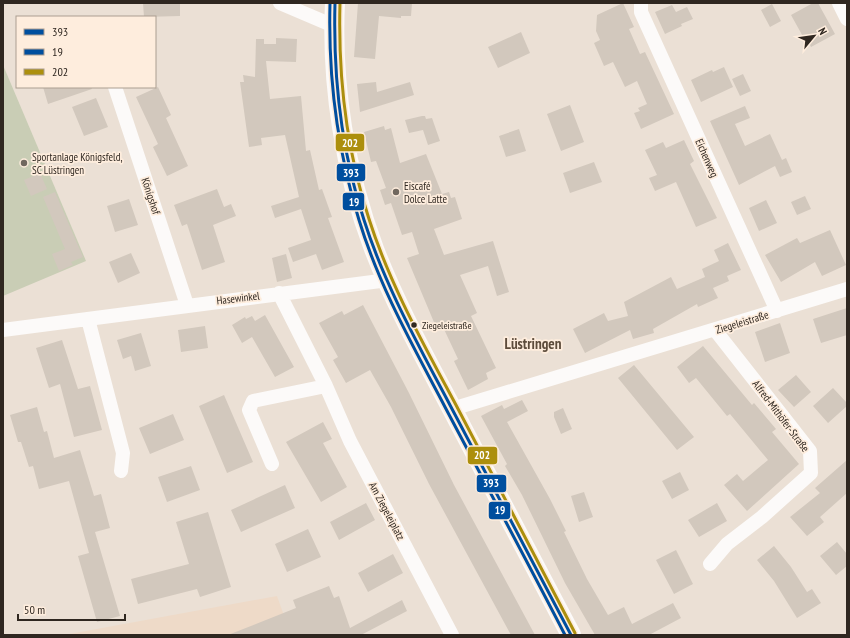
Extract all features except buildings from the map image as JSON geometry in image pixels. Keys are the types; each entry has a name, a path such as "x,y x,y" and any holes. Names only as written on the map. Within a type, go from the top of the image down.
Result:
{"main road":[{"path":"335,3 335,67 339,102 355,189 374,247 388,280 452,409 571,635"}],"street":[{"path":"280,3 334,26"},
{"name":"Eichenweg","path":"641,3 641,12 777,312"},
{"path":"839,3 847,19"},
{"name":"Königshof","path":"115,88 187,305"},
{"name":"Hasewinkel","path":"3,330 388,280"},
{"name":"Ziegeleistraße","path":"452,409 777,312 847,289"},
{"name":"Am Ziegeleiplatz","path":"279,293 326,386 350,441 452,635"},
{"path":"88,319 123,453 121,471"},
{"name":"Alfred-Mithöfer-Straße","path":"710,564 727,544 762,517 811,473 810,451 714,330"},
{"path":"272,464 249,410 253,401 326,386"}],"shaded area":[{"path":"277,596 291,635 64,635"}],"green space":[{"name":"Sportanlage Königsfeld, SC Lüstringen","path":"3,65 86,261 3,296"}],"transit line":[{"name":"19","path":"330,3 332,85 340,140 351,193 367,244 376,268 409,338 565,635"},
{"name":"393","path":"335,3 335,58 344,140 356,194 372,244 392,292 415,338 571,635"},
{"name":"202","path":"340,3 340,58 349,139 361,193 377,243 397,291 420,337 575,633"}],"place":[{"name":"Sportanlage Königsfeld, SC Lüstringen","path":"24,163"},
{"name":"Eiscafé Dolce Latte","path":"396,192"},
{"name":"Ziegeleistraße","path":"414,325"}],"district":[{"name":"Lüstringen","path":"533,343"}]}
